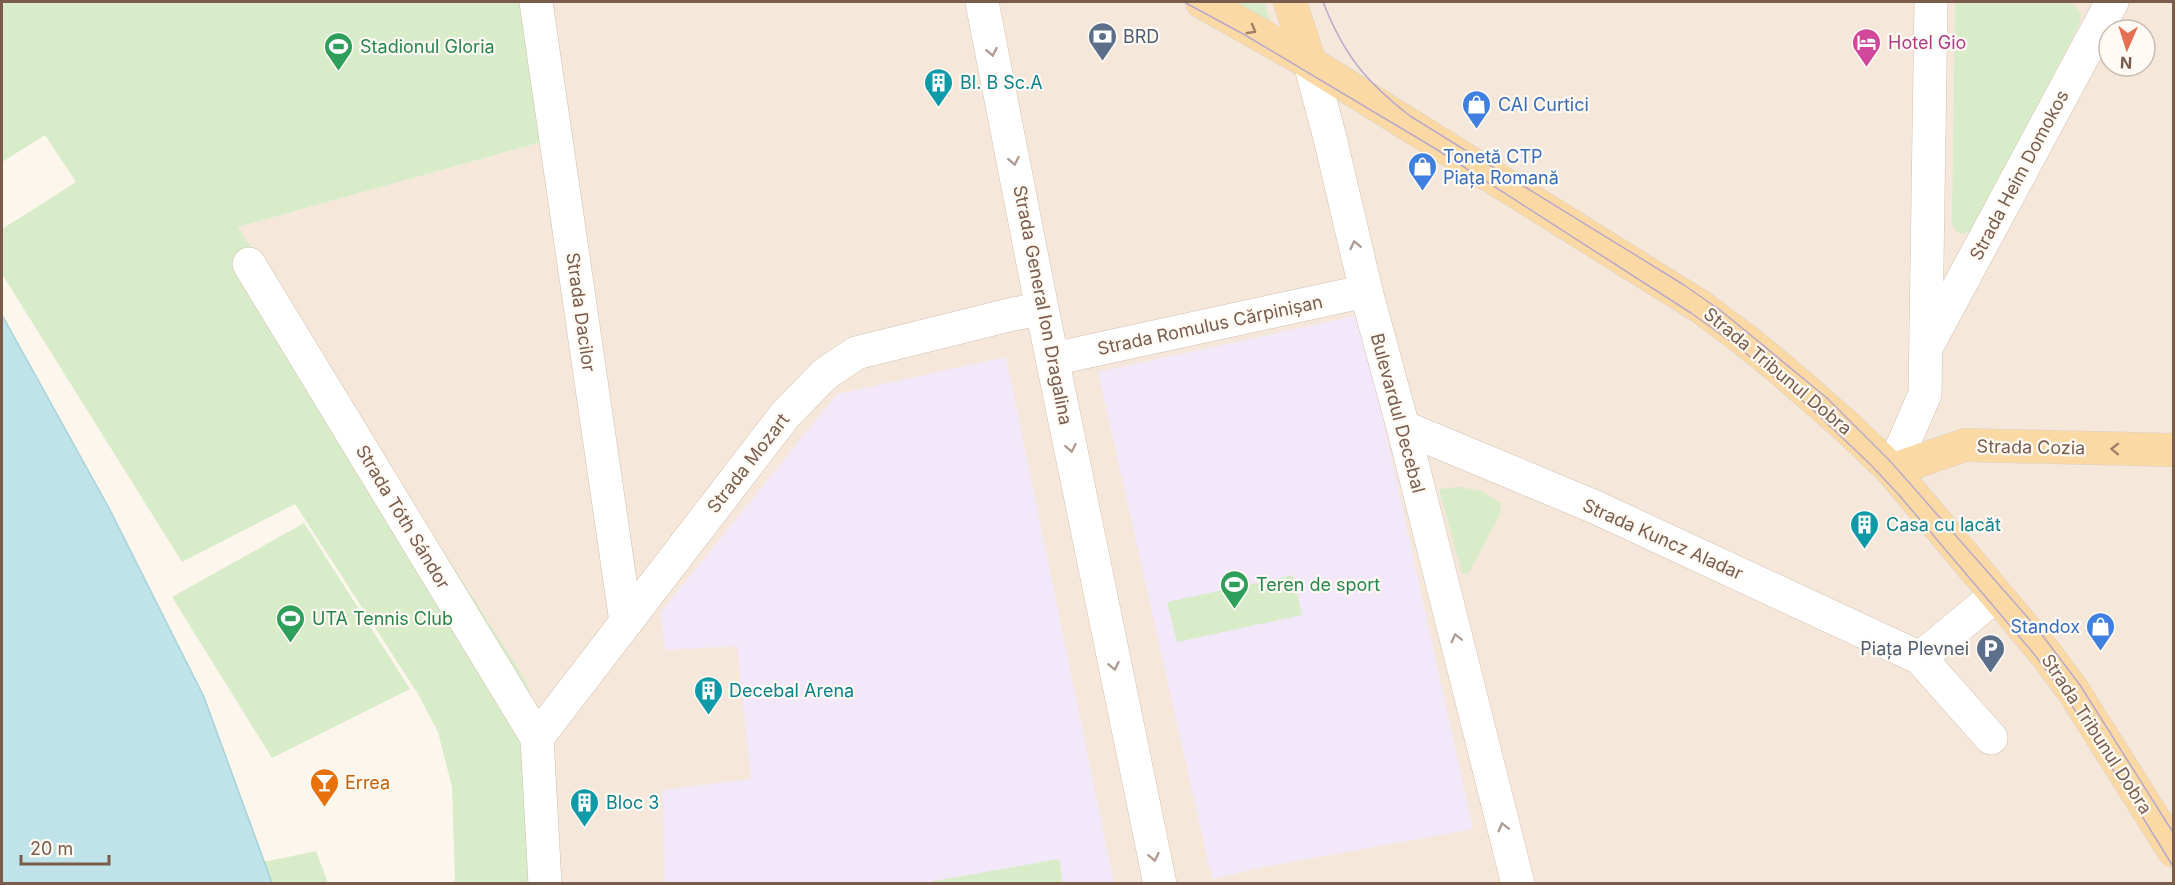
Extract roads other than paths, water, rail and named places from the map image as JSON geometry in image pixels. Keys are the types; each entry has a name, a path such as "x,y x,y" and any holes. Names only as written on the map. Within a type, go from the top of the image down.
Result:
{"main road":[{"path":"1202,2 1310,63"},
{"path":"1290,2 1310,63"},
{"name":"Strada Tribunul Dobra","path":"1310,63 1701,307 1745,340 1846,426 1892,470 2045,653 2072,689 2174,851"},
{"name":"Strada Cozia","path":"1892,470 1965,445 2174,450"}],"street":[{"name":"Strada Dacilor","path":"536,2 626,622"},
{"name":"Strada General Ion Dragalina","path":"982,2 1102,608 1160,884"},
{"name":"Strada Heim Domokos","path":"1892,470 1925,394 1931,2"},
{"name":"Strada Heim Domokos","path":"1926,348 2112,2"},
{"name":"Bulevardul Decebal","path":"1310,63 1518,884"},
{"name":"Strada Tóth Sándor","path":"249,264 537,738 545,884"},
{"name":"Strada Romulus Cărpinișan","path":"1053,359 1366,291"},
{"name":"Strada Mozart","path":"537,738 785,415 825,374 856,353 1012,314 1042,309"},
{"name":"Strada Kuncz Aladar","path":"1403,427 1595,507 1920,658"},
{"path":"1991,738 1920,658 1995,596"}],"water":[{"path":"2,315 109,508 204,697 272,883 2,883"}],"tram line":[{"path":"1184,2 1245,35 1436,149 1691,313 1737,346 1812,409 1899,495 2034,654 2069,701 2174,868"},
{"path":"1323,2 1339,37 1358,66 1380,91 1410,116 1684,285 1720,310 1827,398 1891,462 2036,627 2080,685 2174,834"}],"place":[{"name":"BRD","path":"1102,62"},
{"name":"Hotel Gio","path":"1867,68"},
{"name":"Stadionul Gloria","path":"339,72"},
{"name":"Bl. B Sc.A","path":"939,108"},
{"name":"CAI Curtici","path":"1477,130"},
{"name":"Tonetă CTP Piața Romană","path":"1422,192"},
{"name":"Casa cu lacăt","path":"1865,550"},
{"name":"Teren de sport","path":"1235,610"},
{"name":"UTA Tennis Club","path":"291,644"},
{"name":"Standox","path":"2101,652"},
{"name":"Piața Plevnei","path":"1990,674"},
{"name":"Decebal Arena","path":"708,716"},
{"name":"Errea","path":"324,808"},
{"name":"Bloc 3","path":"585,828"}]}
